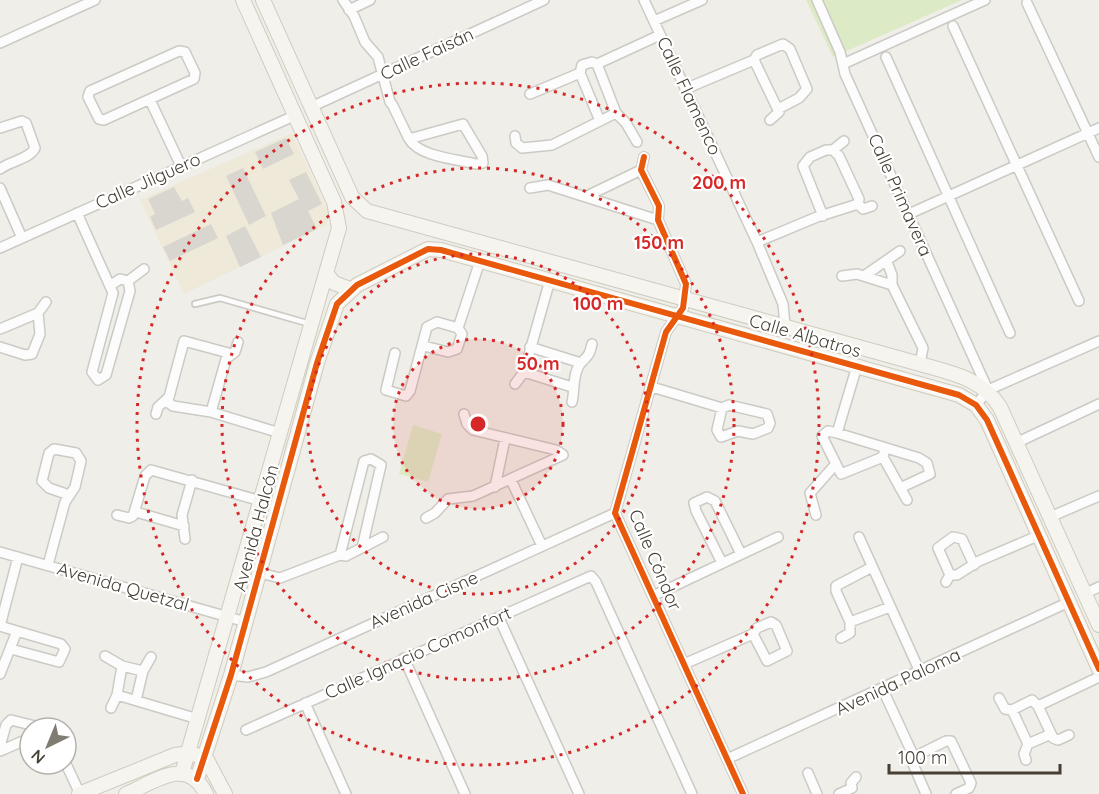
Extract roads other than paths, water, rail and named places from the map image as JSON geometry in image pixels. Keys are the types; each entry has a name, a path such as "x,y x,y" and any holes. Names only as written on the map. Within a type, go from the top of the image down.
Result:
{"street":[{"path":"0,44 95,0"},
{"name":"Avenida Halcón","path":"182,773 229,617 339,228 334,202 243,0"},
{"path":"263,0 352,197 363,209 347,216 339,228"},
{"path":"342,0 365,42 378,57 390,102 409,139 419,149 476,164 483,163 482,156 463,124 409,139"},
{"path":"349,10 370,0"},
{"name":"Calle Faisán","path":"311,107 544,0"},
{"name":"Calle Flamenco","path":"644,0 757,242 783,304 785,325"},
{"path":"654,21 702,0"},
{"name":"Calle Primavera","path":"817,0 843,64 988,390"},
{"path":"843,64 985,0"},
{"path":"1027,3 1099,157"},
{"path":"953,26 1079,301"},
{"path":"530,94 580,73 585,64 592,62 597,64 660,35"},
{"path":"685,89 754,60 756,55 780,44 790,49 807,89 800,98 778,109"},
{"path":"181,50 185,52 195,77 150,100 100,120 88,97 92,90 181,50"},
{"path":"886,57 1010,333"},
{"path":"754,60 778,109 779,114 770,120"},
{"path":"597,64 616,114 626,123 637,142"},
{"path":"580,73 600,121"},
{"path":"150,100 181,166"},
{"path":"515,136 519,147 539,148 616,114"},
{"name":"Calle Jilguero","path":"0,248 296,115"},
{"path":"0,128 22,121 26,123 35,150 0,169"},
{"path":"909,214 1099,128"},
{"path":"822,216 803,166 810,157 826,150 833,150 844,141"},
{"path":"833,150 859,199 858,204"},
{"path":"644,158 641,170 658,206 658,220 684,279 685,298"},
{"path":"587,196 641,170"},
{"path":"530,188 548,185 658,220"},
{"path":"0,188 22,238"},
{"path":"757,242 858,204"},
{"path":"858,204 863,209 872,206"},
{"name":"Calle Albatros","path":"363,209 920,364 964,377 988,390"},
{"path":"77,213 111,285 113,299 92,372 98,380 106,375 130,291 128,281"},
{"path":"414,225 420,241 417,253"},
{"name":"Calle Albatros","path":"350,289 417,253 428,249 441,250 959,395 976,405"},
{"path":"864,276 900,251"},
{"path":"458,328 480,261"},
{"path":"886,262 892,275 892,285 923,348 920,364"},
{"path":"128,281 144,268"},
{"path":"326,273 338,286 350,289"},
{"path":"842,276 851,273 892,285"},
{"path":"111,285 120,279 128,281"},
{"path":"515,384 524,372 550,280"},
{"name":"Avenida Halcón","path":"197,779 231,675 326,333 337,304 350,289"},
{"name":"Calle Cóndor","path":"685,298 678,316 666,332 615,513 743,794"},
{"path":"0,347 25,355 32,354 40,334 39,313 46,302"},
{"path":"0,329 39,313"},
{"path":"395,354 386,390 406,396 410,391 423,346 425,329 437,322 458,328 462,334 455,351 423,346"},
{"path":"156,414 158,408 166,401 184,341 232,354"},
{"path":"1099,341 988,390 976,405 987,420 1099,669"},
{"path":"211,412 226,359 232,354 238,342"},
{"path":"572,402 572,387 581,363 589,358 592,344"},
{"path":"530,347 581,363"},
{"path":"837,433 857,366"},
{"path":"524,372 572,387"},
{"path":"652,387 722,408 729,405 767,414 770,418 769,426 753,434 738,431 720,437 717,430 722,408"},
{"path":"988,390 999,407 1099,625"},
{"path":"166,401 173,406 211,412 280,433"},
{"path":"1016,443 1099,404"},
{"path":"426,518 435,513 448,499 473,496 557,460 563,453 469,428 464,414"},
{"path":"884,452 843,474 838,472 822,436 825,432 837,433 884,452 919,458 929,466 928,476 900,488"},
{"path":"495,487 505,439"},
{"path":"48,565 69,495 75,487 81,458 76,453 54,449 49,453 42,481 49,488 69,495"},
{"path":"884,452 907,500"},
{"path":"340,555 364,461 371,459 378,461 381,465 362,548"},
{"path":"816,515 810,493 835,465"},
{"path":"117,515 131,518 136,512 149,471 155,470 261,501"},
{"path":"185,539 182,515 192,480"},
{"path":"511,480 542,546"},
{"path":"722,563 696,511 694,503 699,499 707,496 715,501 741,554"},
{"path":"1050,517 1099,496"},
{"path":"136,512 184,526"},
{"name":"Avenida Cisne","path":"231,675 248,677 266,672 615,513"},
{"path":"974,565 962,539 953,537 938,548 948,578 1040,535"},
{"path":"260,573 280,578 340,555 346,556 383,537"},
{"path":"653,596 778,537"},
{"path":"859,537 920,672"},
{"name":"Avenida Quetzal","path":"0,552 246,622"},
{"path":"11,649 59,662 65,651 61,644 0,626 18,557"},
{"path":"841,638 851,631 850,622 836,591 836,586 872,567"},
{"name":"Calle Ignacio Comonfort","path":"246,730 591,576 597,582 692,794"},
{"path":"1084,594 1099,587"},
{"name":"Avenida Paloma","path":"727,759 883,690 1069,602"},
{"path":"850,622 890,607"},
{"path":"499,618 579,794"},
{"path":"0,675 17,631"},
{"path":"684,664 753,634"},
{"path":"105,657 122,666 143,671"},
{"path":"136,700 143,671 151,657"},
{"path":"404,658 465,794"},
{"path":"111,708 117,695 122,666"},
{"path":"1038,706 1099,677"},
{"path":"883,690 914,757 913,764 926,794"},
{"path":"117,695 198,719"},
{"path":"999,698 1005,709 1012,710 1032,700 1038,706 1051,734 1058,740 1069,735"},
{"path":"305,703 346,794"},
{"path":"1012,710 1028,744"},
{"path":"1,747 6,725 11,720 18,722"},
{"path":"1026,760 1024,754 1028,744 1051,734"},
{"path":"914,757 946,741 951,741 971,783 969,788 956,794"},
{"path":"1,747 18,742"},
{"path":"71,776 79,794 157,761 188,753 204,758 214,771 225,794"},
{"path":"126,794 168,776 182,773 197,779 206,794"},
{"path":"808,774 817,794"},
{"path":"839,794 853,791 851,783 856,777"}],"lane":[{"path":"195,304 220,298 310,324"}]}
